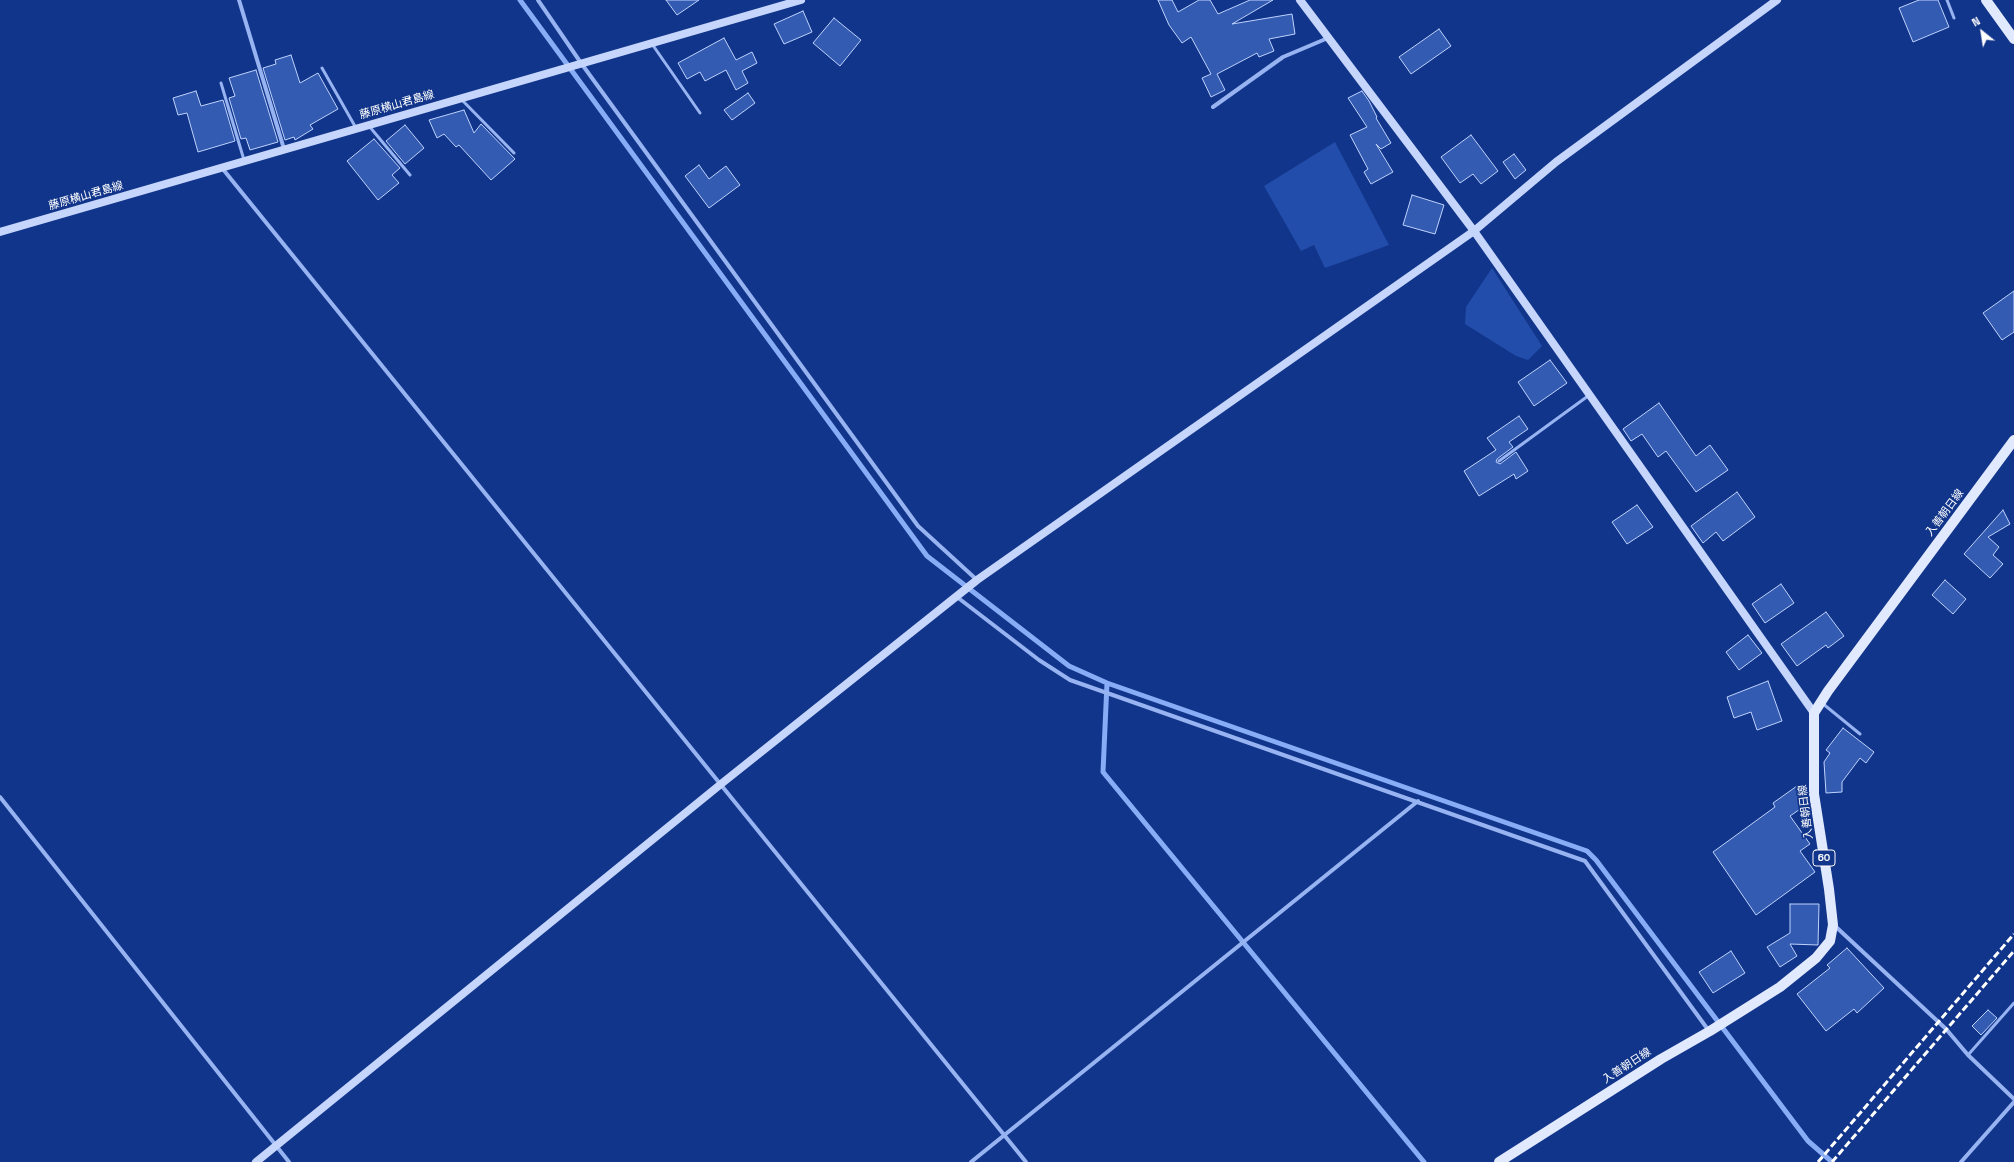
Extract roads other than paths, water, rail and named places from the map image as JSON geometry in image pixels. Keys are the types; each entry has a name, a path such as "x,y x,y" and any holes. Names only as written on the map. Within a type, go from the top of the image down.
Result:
{"main road":[{"path":"1986,0 2014,39"},
{"name":"入善朝日線","path":"1498,1162 1661,1058 1710,1031 1780,987 1802,971 1816,958 1830,941 1833,925 1829,888 1814,794 1814,712 2014,440"}],"street":[{"path":"239,0 284,149"},
{"path":"538,0 580,63 918,526 977,580"},
{"name":"藤原横山君島線","path":"0,232 244,162 368,124 801,0"},
{"path":"1300,0 1474,231 1814,712"},
{"path":"256,1162 721,784 956,596 1474,231 1556,162 1777,0"},
{"path":"1213,107 1283,57 1328,37"},
{"path":"222,168 1026,1162"},
{"path":"956,596 1039,660 1070,680 1418,801 1585,861 1710,1031"},
{"path":"0,797 289,1162"},
{"path":"971,1162 1418,801"},
{"path":"1833,925 1946,1029 1968,1055 2014,1101 1961,1162"}],"lane":[{"path":"1947,0 1954,18"},
{"path":"651,43 700,113"},
{"path":"322,68 356,128"},
{"path":"221,83 244,162"},
{"path":"460,98 514,153"},
{"path":"368,124 410,175"},
{"path":"1499,460 1590,395"},
{"path":"1821,702 1860,734"},
{"path":"1968,1055 2014,1003"}],"waterway":[{"path":"520,0 927,556 1069,666 1107,683 1587,851 1596,860 1808,1141 1832,1162"},
{"path":"1107,683 1103,772 1424,1162"}],"railway":[{"path":"1818,1162 2014,934"},
{"path":"1832,1162 2014,951"}]}
